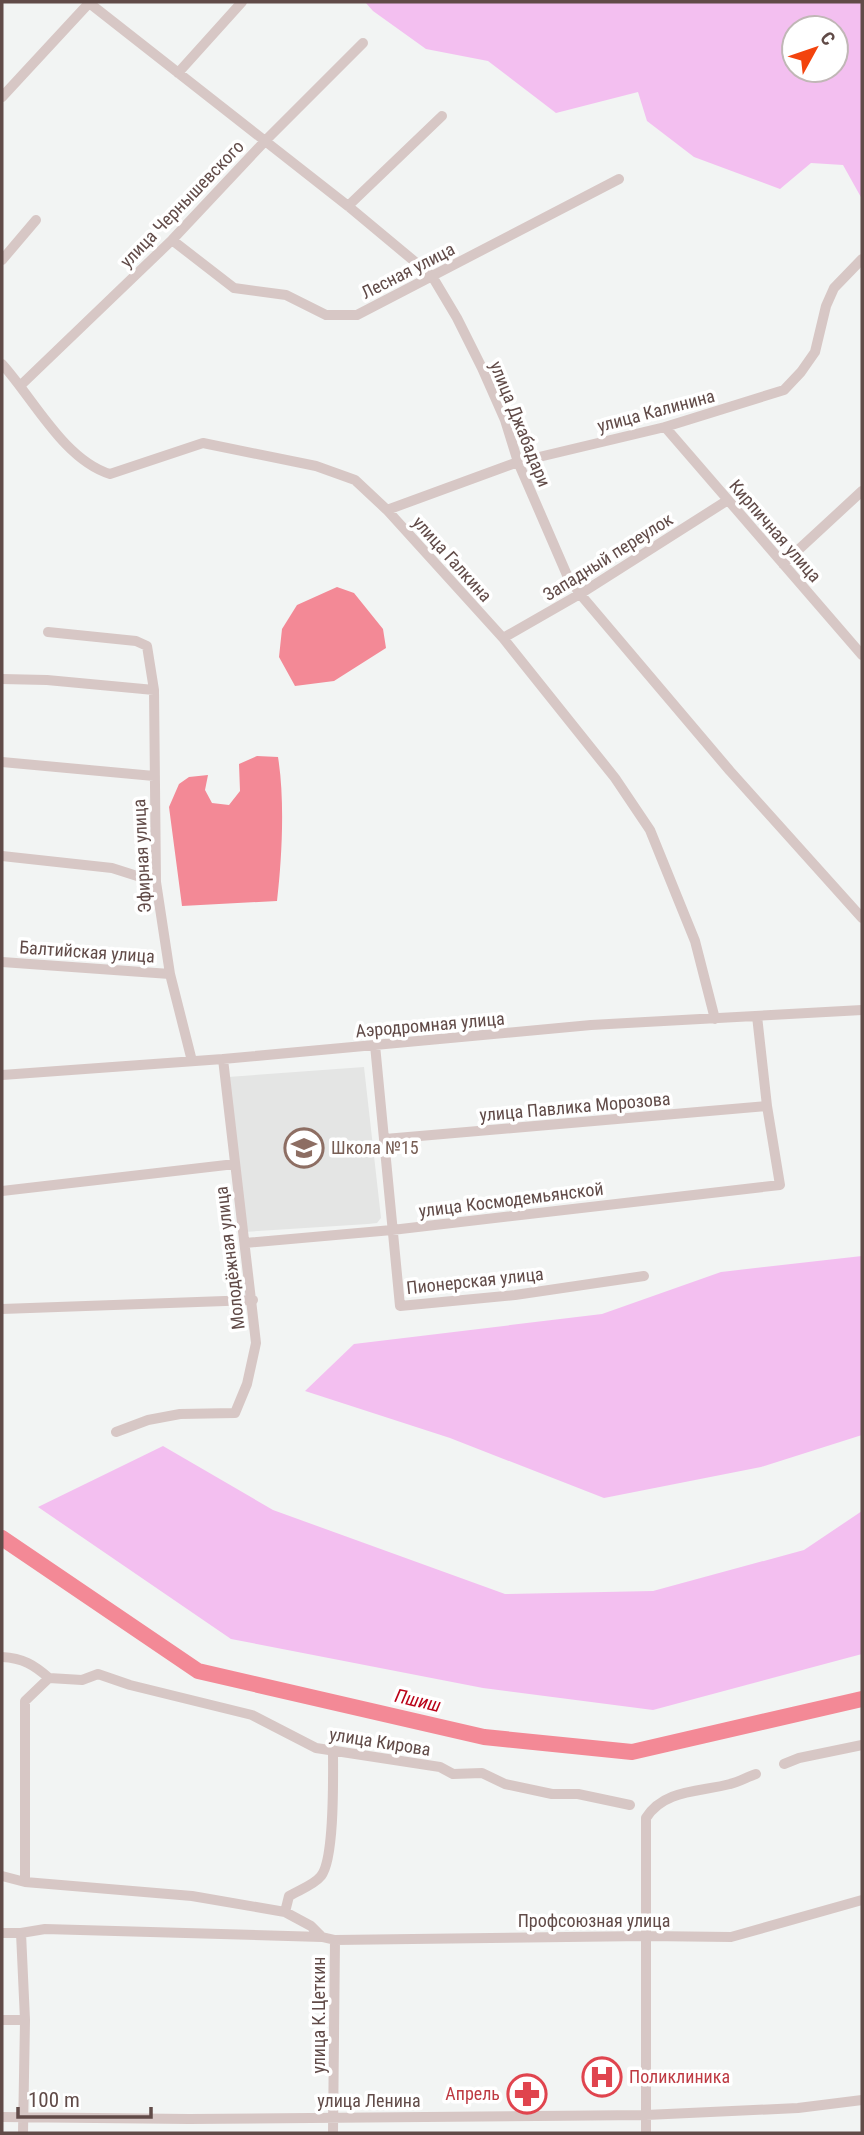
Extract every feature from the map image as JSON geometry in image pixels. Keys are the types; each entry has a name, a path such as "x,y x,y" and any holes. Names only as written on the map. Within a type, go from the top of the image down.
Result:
{"street":[{"path":"2,97 89,2"},
{"name":"улица Джабадари","path":"89,2 348,206 432,276 482,368 505,420 518,462 567,575 580,594 730,771 862,918"},
{"path":"178,72 242,2"},
{"name":"улица Чернышевского","path":"21,385 172,240 265,141 363,43"},
{"path":"348,206 442,116"},
{"name":"Лесная улица","path":"172,240 234,288 286,295 326,315 357,315 619,178"},
{"path":"2,260 36,220"},
{"name":"улица Калинина","path":"387,510 518,462 665,427 784,390 815,352 826,306 834,288 862,259"},
{"name":"улица Галкина","path":"2,364 87,465 110,474 203,443 316,466 355,480 387,510 503,638 615,778 650,830 695,940 715,1019"},
{"name":"Кирпичная улица","path":"665,427 862,655"},
{"path":"783,564 862,491"},
{"name":"Западный переулок","path":"503,638 580,594 728,500"},
{"name":"Эфирная улица","path":"48,632 136,641 147,646 154,690 156,881 170,974 192,1061"},
{"path":"2,679 47,680 154,690"},
{"path":"2,762 154,776"},
{"path":"2,856 112,869 156,881"},
{"name":"Балтийская улица","path":"2,962 170,974"},
{"name":"Аэродромная улица","path":"2,1075 223,1059 591,1026 862,1010"},
{"path":"757,1016 767,1106"},
{"name":"Пионерская улица","path":"375,1045 400,1306 515,1295 643,1276"},
{"name":"Молодёжная улица","path":"117,1432 159,1418 235,1413 247,1384 256,1343 253,1300 223,1059"},
{"name":"улица Павлика Морозова","path":"386,1139 767,1106"},
{"name":"улица Космодемьянской","path":"245,1243 392,1230 780,1185 767,1106"},
{"path":"2,1191 235,1164"},
{"path":"2,1309 253,1300"},
{"path":"2,1657 32,1663 49,1678 25,1701 25,1882"},
{"name":"улица Кирова","path":"49,1678 82,1680 99,1674 130,1685 252,1715 316,1748 440,1767 453,1774 482,1773 505,1784 552,1794 578,1794 630,1805"},
{"path":"783,1764 862,1745"},
{"path":"285,1912 289,1896 316,1881 324,1873 331,1835 333,1750"},
{"path":"646,2133 646,1818 652,1807 668,1798 731,1784 756,1774"},
{"name":"Профсоюзная улица","path":"2,1876 25,1882 192,1896 285,1912 311,1926 322,1937"},
{"name":"Профсоюзная улица","path":"2,1933 45,1929 322,1937 335,1940 731,1937 862,1900"},
{"path":"21,1933 25,2020 23,2133"},
{"name":"улица К.Цеткин","path":"333,2133 335,1940"},
{"path":"2,2020 25,2020"},
{"name":"улица Ленина","path":"2,2117 189,2119 646,2115 798,2108 862,2100"}],"shaded area":[{"path":"365,2 862,2 862,199 843,165 811,163 780,189 694,157 647,121 638,92 556,113 488,61 426,49 373,11"},
{"path":"337,587 354,593 383,629 386,648 334,681 295,686 279,657 282,629 297,605"},
{"path":"257,756 278,757 282,829 277,901 182,906 169,807 179,784 189,777 208,775 205,790 212,803 229,805 240,791 239,764"},
{"name":"Школа №15","path":"364,1067 381,1218 377,1223 368,1224 244,1232 228,1077"},
{"path":"862,1256 862,1435 761,1467 604,1498 450,1438 305,1391 354,1344 602,1314 721,1272"},
{"path":"163,1446 273,1510 505,1594 653,1591 804,1550 862,1511 862,1654 653,1710 483,1688 231,1639 38,1507"}],"waterway":[{"name":"Пшиш","path":"2,1538 198,1671 484,1737 632,1752 862,1699"}],"place":[{"name":"Школа №15","path":"304,1148"},
{"name":"Поликлиника","path":"602,2077"},
{"name":"Апрель","path":"527,2094"}]}
